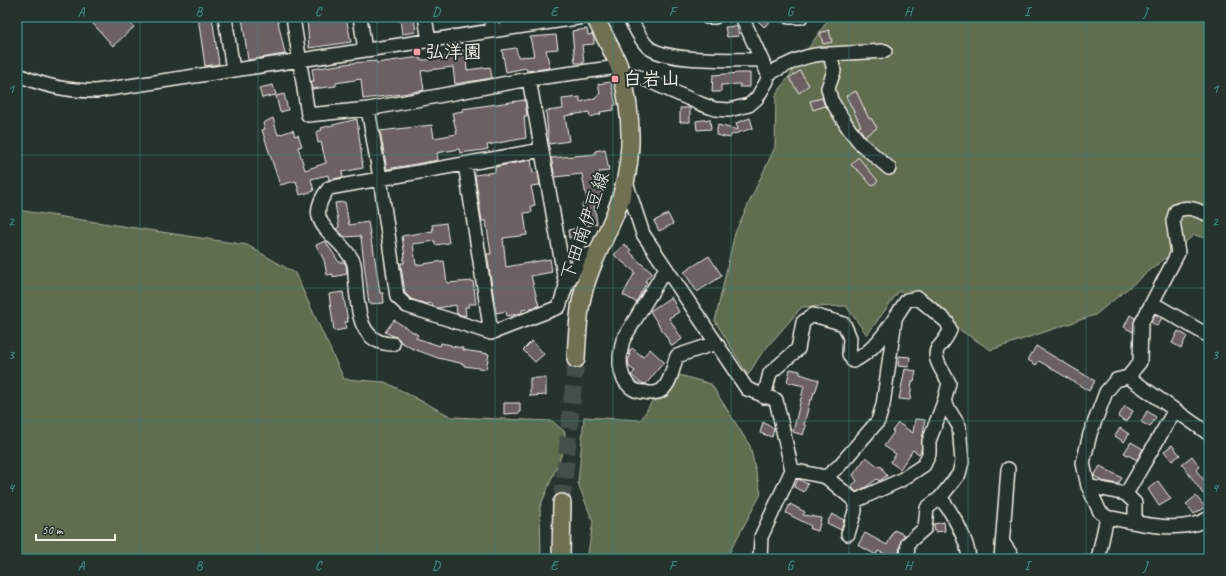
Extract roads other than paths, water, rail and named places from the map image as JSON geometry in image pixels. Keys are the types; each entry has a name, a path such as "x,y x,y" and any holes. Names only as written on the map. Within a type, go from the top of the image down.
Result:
{"main road":[{"name":"下田南伊豆線","path":"576,359 581,301 616,212 626,182 631,142 620,71 595,17"},
{"path":"561,559 562,503"}],"street":[{"path":"225,17 233,70"},
{"path":"294,17 308,115 368,109 529,79 611,68 642,78 715,109 729,110 749,105 757,98 767,81 768,74 742,17"},
{"path":"360,17 365,50"},
{"path":"425,17 429,40"},
{"path":"491,17 493,31"},
{"path":"17,74 48,85 74,91 96,91 584,17"},
{"path":"630,17 647,46 663,54 681,57 762,60"},
{"path":"707,17 715,17"},
{"path":"789,17 801,17"},
{"path":"768,74 805,56 817,54 885,51"},
{"path":"830,54 834,71 828,88 831,100 861,144 889,168"},
{"path":"529,79 566,286"},
{"path":"368,109 380,178 397,297 407,306 491,333 559,307 566,286 582,256 599,252"},
{"path":"394,344 382,344 371,336 361,323 354,262 324,228 317,210 320,199 328,188 542,150"},
{"path":"465,164 491,333"},
{"path":"626,182 644,234 747,389 764,397 776,400 792,470 761,538 760,559"},
{"path":"1209,215 1192,208 1183,208 1176,211 1173,222 1178,252 1141,324 1140,362 1128,378 1116,380 1106,392 1090,434 1083,463 1088,486 1100,512 1107,517 1160,526 1187,525 1209,518"},
{"path":"666,268 623,340 620,353 620,368 625,380 633,389 650,394 662,390 668,384 677,356 716,343"},
{"path":"764,397 770,373 798,349 803,322 814,315 844,324 850,338 849,354 853,361 862,357 878,342 907,300 918,298 946,322 950,330 947,338 937,350 936,357 949,383 944,402 929,441 929,454 924,465 901,480 855,501"},
{"path":"1152,303 1209,336"},
{"path":"826,477 840,466 878,421 883,405 896,316"},
{"path":"1128,378 1209,434"},
{"path":"907,559 908,543 925,528 927,508 940,498 959,474 962,462 959,426 944,402"},
{"path":"1126,494 1175,410"},
{"path":"1001,559 1008,469"},
{"path":"792,470 826,477 855,501"},
{"path":"1088,486 1126,494 1135,503 1135,522"},
{"path":"940,498 945,504 966,544 969,559"},
{"path":"848,534 855,511 855,501"},
{"path":"1098,559 1107,517"},
{"path":"1003,543 1014,559"}],"tunnel":[{"path":"562,503 576,359"}],"place":[{"name":"弘洋園","path":"417,52"},
{"name":"白岩山","path":"615,79"}]}
